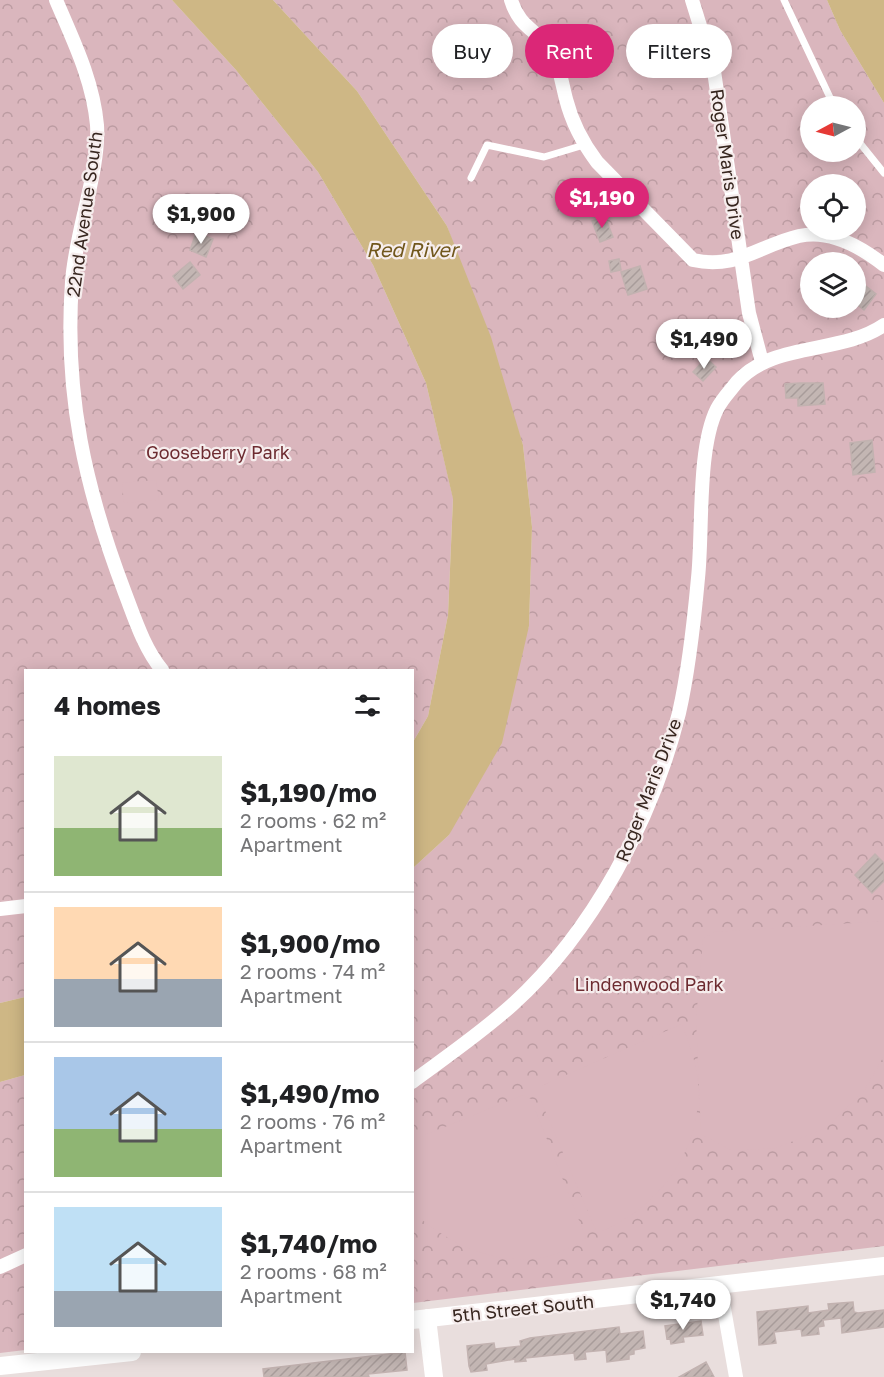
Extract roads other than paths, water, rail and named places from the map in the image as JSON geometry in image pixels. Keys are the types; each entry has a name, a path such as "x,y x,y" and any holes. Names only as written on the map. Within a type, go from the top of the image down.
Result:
{"street":[{"name":"22nd Avenue South","path":"56,0 90,86 97,127 94,159 72,281 73,386 81,452 113,562 142,637 161,669"},
{"name":"Roger Maris Drive","path":"511,0 514,11 525,27 539,35 553,53 572,118 584,145 597,162 693,260 710,264 742,259"},
{"name":"Roger Maris Drive","path":"692,0 714,71 749,313 762,363"},
{"path":"742,259 801,235 837,238 862,248 884,265"},
{"name":"Roger Maris Drive","path":"414,1080 514,1003 574,934 617,873 657,778 678,713 699,576 705,458 716,411 742,377 762,363 857,339 882,329"},
{"path":"0,909 24,906"},
{"path":"0,1267 24,1256"},
{"name":"5th Street South","path":"420,1319 884,1266"},
{"path":"720,1286 736,1377"},
{"path":"420,1319 434,1377"},
{"path":"0,1366 123,1353"}],"lane":[{"path":"784,0 797,33 829,96"},
{"path":"471,178 487,145 544,157 584,145"},
{"path":"866,151 884,173"}],"water":[{"name":"Red River","path":"172,0 273,0 357,91 447,226 491,337 523,445 532,527 529,626 502,743 449,835 414,867 414,740 428,716 448,615 453,499 426,383 373,265 318,172 236,70"},
{"path":"827,0 884,0 884,103 840,30"},
{"path":"24,997 24,1075 0,1082 0,1003"}],"park label":[{"name":"Gooseberry Park","path":"218,452"},
{"name":"Lindenwood Park","path":"649,984"}]}
